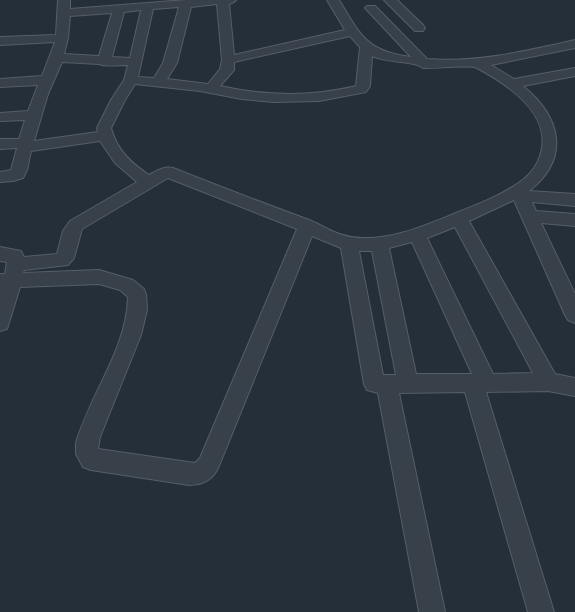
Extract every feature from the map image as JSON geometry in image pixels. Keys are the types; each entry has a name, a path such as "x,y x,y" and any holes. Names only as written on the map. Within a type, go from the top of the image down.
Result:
{"street":[{"path":"0,177 13,176 17,174 46,80 57,58 62,38 64,7 119,9 148,7 165,3 186,4 227,0 227,70 211,88"},
{"path":"333,0 352,32 374,52 382,55 425,64 478,63 570,45 575,62"},
{"path":"390,0 419,28"},
{"path":"158,83 170,63 186,4"},
{"path":"148,7 131,80 104,128 105,136 110,148 136,174 149,183"},
{"path":"372,8 425,64"},
{"path":"104,62 119,9"},
{"path":"228,60 352,32"},
{"path":"0,41 62,38"},
{"path":"131,80 211,88 246,95 288,98 351,92 362,89 363,86 366,45"},
{"path":"57,58 104,62 136,62"},
{"path":"10,275 65,258 72,231 76,225 149,183 163,173 171,173 349,244 379,243 417,235 520,193 536,176 550,152 550,136 545,120 534,104 512,84 478,63"},
{"path":"512,84 575,72"},
{"path":"0,83 46,80"},
{"path":"0,116 34,115"},
{"path":"0,144 25,145 105,136"},
{"path":"520,193 575,200"},
{"path":"520,193 575,315"},
{"path":"530,216 575,220"},
{"path":"459,219 548,382"},
{"path":"10,275 99,277 126,285 137,294 138,310 131,335 89,437 86,450 87,456 91,459 197,474 203,472 208,466 307,226"},
{"path":"417,235 480,384 541,612"},
{"path":"379,243 398,384 432,612"},
{"path":"349,244 373,382 376,385 548,382 575,387"},
{"path":"0,254 15,256 0,323"}]}
